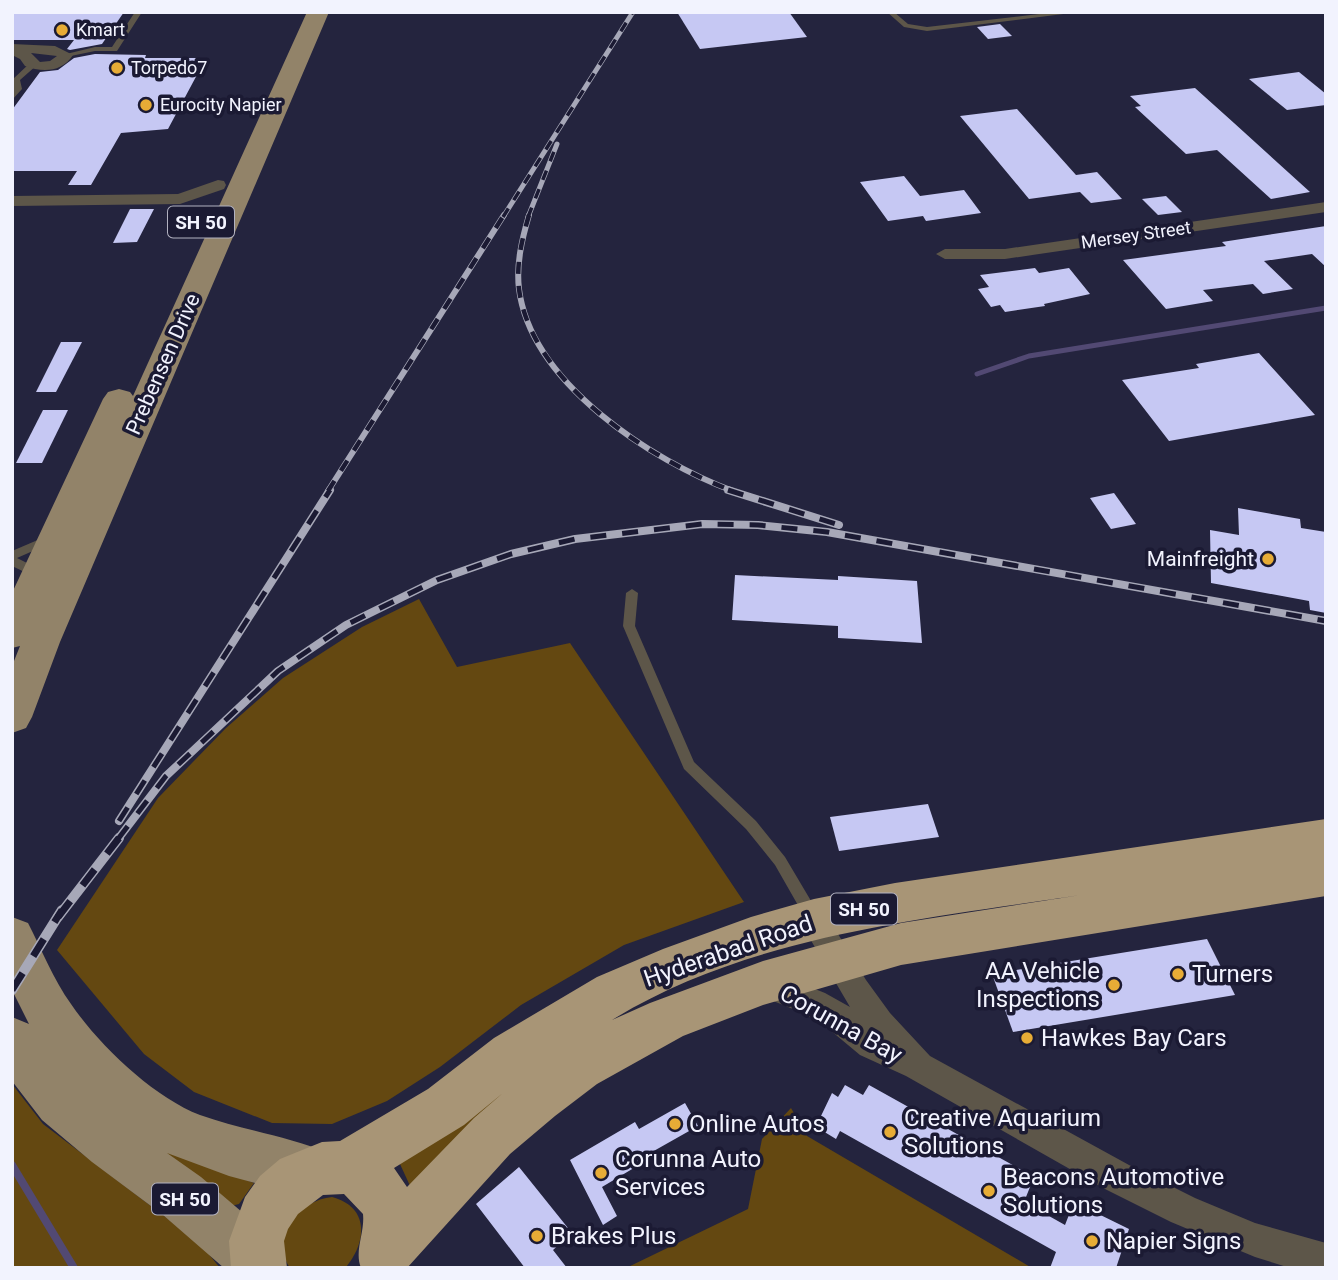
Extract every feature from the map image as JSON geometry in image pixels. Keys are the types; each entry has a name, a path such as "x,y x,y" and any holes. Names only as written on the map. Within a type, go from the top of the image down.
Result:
{"highway":[{"name":"Hyderabad Road","path":"328,1169 446,1107 512,1055 614,993 680,964 814,920 960,892 1326,838"},
{"name":"Hyderabad Road","path":"384,1256 492,1136 579,1068 628,1038 667,1019 763,983 901,944 1326,876"},
{"name":"SH 50","path":"258,1264 258,1238 264,1217 276,1198 291,1182 328,1169 365,1174 379,1187 388,1205 391,1227 384,1256"}],"main road":[{"name":"Prebensen Drive","path":"12,634 21,564 57,536 296,12"},
{"name":"Prebensen Drive","path":"12,717 41,642 318,12"},
{"name":"SH 50","path":"12,938 53,1019 99,1071 145,1111 178,1132 225,1150 328,1169"},
{"name":"SH 50","path":"12,1041 60,1102 110,1144 182,1196 258,1264"}],"street":[{"path":"12,49 61,51 66,55 64,60 55,64 31,63"},
{"path":"12,49 26,56 31,63"},
{"path":"31,63 33,56 49,51"},
{"path":"12,201 180,199 218,185"},
{"path":"180,199 205,211"},
{"name":"Mersey Street","path":"945,254 1005,254 1326,207"},
{"name":"Corunna Bay","path":"814,920 879,1023 919,1067"},
{"name":"Corunna Bay","path":"763,983 814,1003 835,1015 871,1044 919,1067 1183,1210 1255,1240 1326,1261"}],"lane":[{"path":"66,55 87,50 114,49 139,12"},
{"path":"890,12 906,26 928,29 1076,12"},
{"path":"12,98 18,89 15,83 31,63"},
{"path":"632,593 629,626 689,765 758,834 780,861 814,920"}],"shaded area":[{"path":"419,599 457,667 570,643 744,902 624,945 521,1005 440,1067 387,1101 332,1124 272,1123 194,1092 144,1054 57,950 158,798 226,728 283,678 362,627"},
{"path":"572,1047 411,1188 400,1164 406,1153"},
{"path":"12,1084 43,1124 168,1219 207,1252 220,1268 14,1268"},
{"path":"791,1108 807,1136 1032,1268 626,1268 748,1209 762,1139"},
{"path":"160,1149 254,1183 239,1204 227,1207"},
{"path":"332,1197 344,1202 359,1217 361,1237 358,1248 345,1268 290,1268 284,1256 285,1232 299,1212 320,1200"}],"building":[{"name":"Kmart","path":"12,12 124,12 102,44 70,50 67,49 74,40 12,40"},
{"path":"677,12 789,12 807,37 700,49"},
{"path":"1000,24 1012,36 988,39 977,27"},
{"path":"95,54 146,55 145,58 206,58 168,129 121,133 91,185 68,185 77,171 12,171 12,110 40,72 58,70 74,58"},
{"path":"1299,72 1326,94 1326,105 1287,110 1249,79"},
{"path":"1195,88 1310,192 1271,199 1217,150 1186,154 1135,107 1141,106 1130,96"},
{"path":"1017,109 1076,175 1097,172 1122,199 1091,203 1080,192 1029,199 960,116"},
{"path":"904,176 920,196 964,190 981,213 926,221 923,216 888,221 860,182"},
{"path":"1166,196 1182,212 1158,215 1142,199"},
{"path":"130,209 154,209 137,242 113,243"},
{"path":"1326,226 1326,267 1312,254 1264,261 1293,289 1263,294 1253,284 1203,290 1213,301 1166,309 1123,260 1226,246 1222,242"},
{"path":"1035,268 1039,273 1069,268 1090,294 1044,304 1045,306 1005,312 1000,305 991,307 978,289 989,287 980,275"},
{"path":"61,342 82,342 56,392 36,392"},
{"path":"1259,353 1315,415 1169,441 1122,380 1199,368 1196,364"},
{"path":"43,410 68,410 42,463 16,463"},
{"path":"1114,493 1136,524 1111,529 1090,498"},
{"name":"Mainfreight","path":"1238,508 1300,519 1301,528 1326,532 1326,613 1310,610 1309,601 1211,583 1210,530 1239,535"},
{"path":"735,575 838,580 838,576 917,581 922,643 838,638 838,626 732,620"},
{"path":"928,804 939,837 839,851 830,817"},
{"path":"1207,939 1235,995 1013,1032 992,974"},
{"path":"845,1085 863,1095 869,1085 1034,1177 1024,1202 1065,1225 1074,1202 1129,1229 1116,1268 1050,1268 1056,1252 840,1131 836,1139 818,1128 832,1093 838,1097"},
{"name":"Corunna Auto Services","path":"685,1103 698,1126 652,1152 654,1156 602,1187 617,1216 603,1225 570,1160 635,1122 639,1129"},
{"path":"519,1167 572,1233 553,1250 567,1268 525,1268 476,1204"}],"waterway":[{"path":"977,374 1029,356 1326,308"},
{"path":"12,1165 74,1268"}],"railway":[{"path":"503,217 633,12"},
{"path":"528,217 557,144"},
{"path":"328,491 504,215"},
{"path":"529,215 520,252 519,289 528,323 546,356 571,386 600,414 633,439 701,478 733,491"},
{"path":"119,821 330,490"},
{"path":"728,490 839,525"},
{"path":"118,839 166,776 278,671 346,625 437,580 511,554 575,539 702,524 758,525 827,532 1326,621"},
{"path":"58,917 119,838"},
{"path":"12,990 62,910"}],"place":[{"name":"Kmart","path":"62,30"},
{"name":"Torpedo7","path":"117,68"},
{"name":"Eurocity Napier","path":"146,105"},
{"name":"Mainfreight","path":"1268,559"},
{"name":"Turners","path":"1178,974"},
{"name":"AA Vehicle Inspections","path":"1114,985"},
{"name":"Hawkes Bay Cars","path":"1027,1038"},
{"name":"Online Autos","path":"675,1124"},
{"name":"Creative Aquarium Solutions","path":"890,1132"},
{"name":"Corunna Auto Services","path":"601,1173"},
{"name":"Beacons Automotive Solutions","path":"989,1191"},
{"name":"Brakes Plus","path":"537,1236"},
{"name":"Napier Signs","path":"1092,1241"}]}
